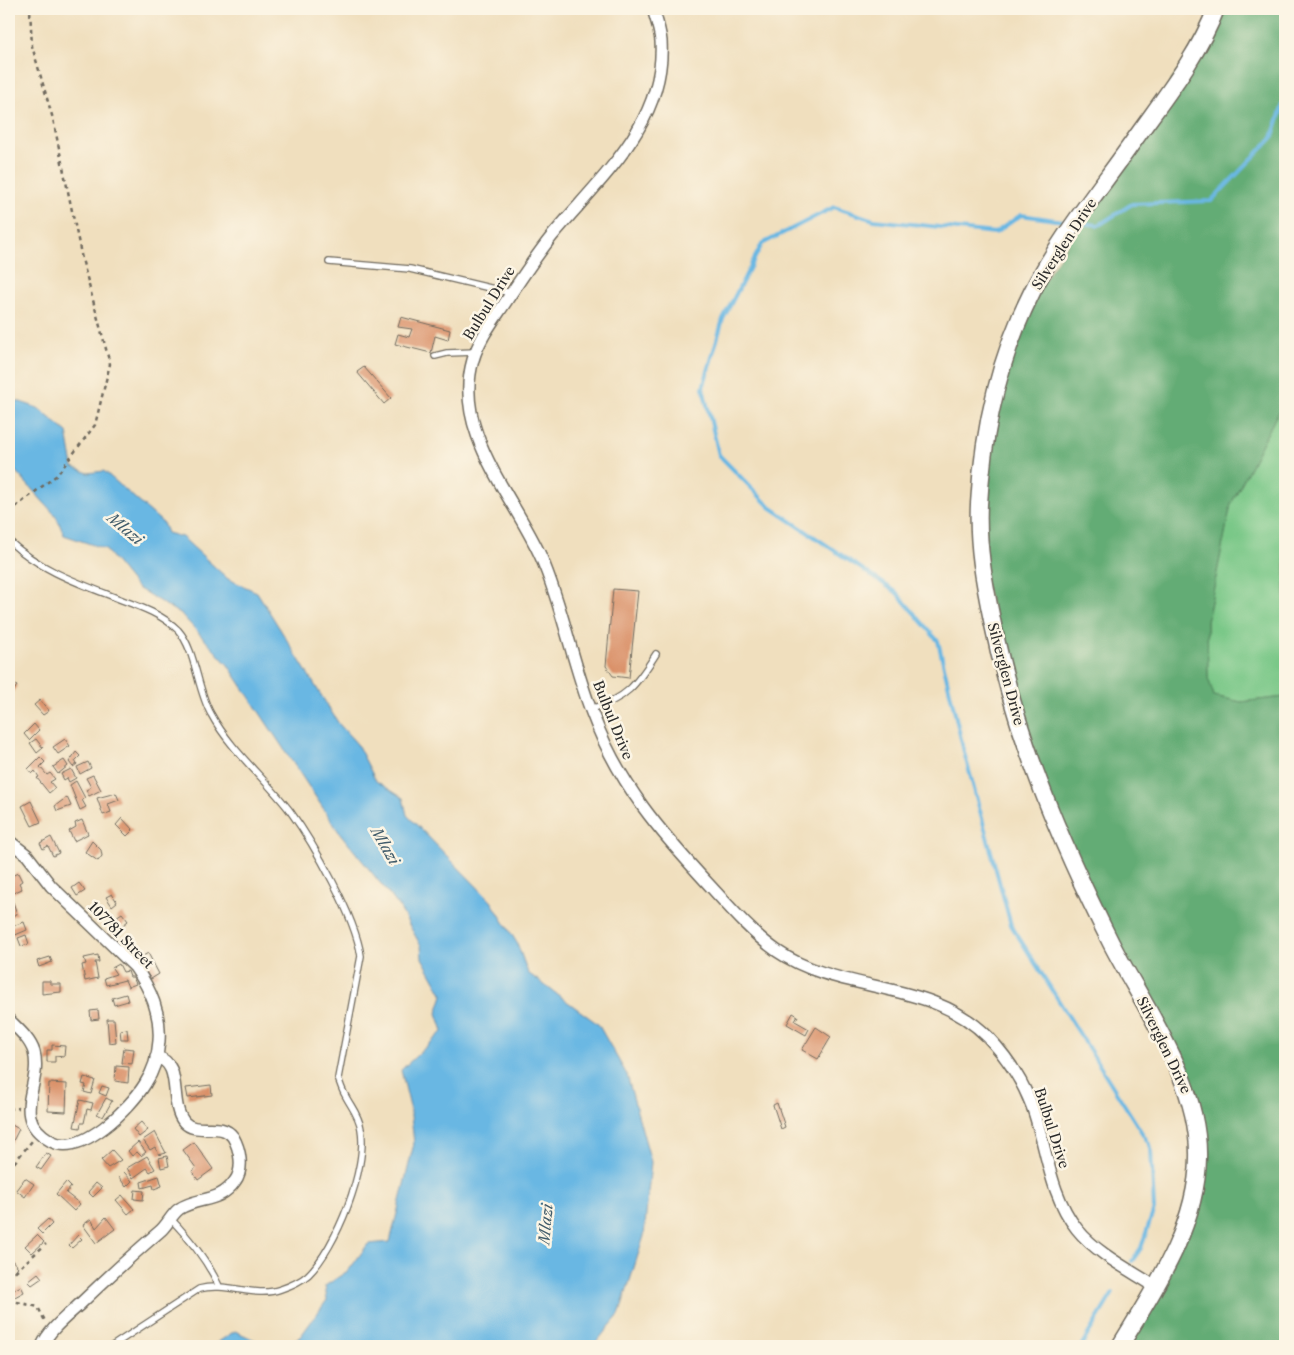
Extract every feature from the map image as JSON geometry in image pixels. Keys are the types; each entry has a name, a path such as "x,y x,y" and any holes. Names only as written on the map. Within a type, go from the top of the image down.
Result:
{"street":[{"name":"Bulbul Drive","path":"653,9 661,37 660,67 645,118 626,150 550,238 482,337 476,352 470,372 468,393 472,416 490,465 534,541 544,564 557,600 590,709 619,773 652,822 718,894 765,941 794,961 817,971 901,991 931,1001 967,1020 983,1032 1009,1062 1020,1080 1032,1107 1054,1185 1072,1222 1080,1233 1098,1248 1156,1287"},
{"name":"Silverglen Drive","path":"1120,1346 1156,1287 1181,1231 1196,1183 1198,1141 1194,1113 1181,1076 1098,918 1053,821 1033,766 1008,686 993,624 980,550 981,474 993,399 1018,322 1032,291 1054,255 1188,62 1216,9"},
{"name":"107781 Street","path":"9,841 27,855 52,886 136,968 152,994 159,1025 156,1058 146,1083 129,1104 85,1140 64,1145 53,1142 39,1132"},
{"path":"9,1020 26,1038 34,1052 33,1078 28,1106 31,1120 39,1132"},
{"path":"42,1346 50,1333 182,1208 211,1200 229,1188 238,1177 240,1162 236,1144 226,1131 212,1127 191,1126 184,1122 175,1102 172,1069 164,1059 156,1058"}],"lane":[{"path":"328,262 410,269 511,293"},
{"path":"435,356 446,353 476,352"},
{"path":"9,541 21,553 45,569 159,616 178,631 186,644 199,686 211,714 225,736 290,811 330,879 358,939 361,956 338,1078 344,1095 356,1111 362,1130 361,1144 355,1182 342,1225 322,1259 307,1276 295,1283 268,1292 212,1285 191,1294 112,1346"},
{"path":"590,709 610,704 624,694 638,682 656,654"},
{"path":"171,1219 214,1273 219,1286"}],"path":[{"path":"9,512 58,476 95,425 110,364 82,258 53,119 32,46 30,9"},
{"path":"9,1169 39,1132"},
{"path":"9,1277 46,1244"},
{"path":"9,1300 38,1307 50,1333"}],"green space":[{"path":"1217,9 1285,9 1285,402 1231,504 1207,621 1208,678 1214,696 1241,702 1285,697 1285,1346 1122,1346 1191,1211 1196,1111 1054,822 985,581 987,439 1027,308"},
{"path":"1285,402 1285,697 1241,702 1214,696 1208,678 1207,621 1231,504"}],"water":[{"name":"Mlazi","path":"9,398 38,408 67,432 73,467 88,473 104,471 163,523 167,533 182,537 228,579 257,592 339,724 357,744 376,781 403,798 407,815 491,901 517,943 528,973 598,1024 627,1075 651,1162 644,1236 619,1315 593,1346 280,1346 300,1337 327,1300 325,1286 349,1270 368,1244 390,1242 414,1143 410,1107 401,1070 443,1031 437,1013 443,995 422,958 421,946 398,905 339,832 228,665 182,615 136,587 105,549 64,535 56,516 9,464"},
{"path":"235,1331 268,1346 212,1346"}],"building":[{"path":"401,317 450,330 448,340 435,336 431,353 395,344 398,334 409,337 412,329 398,327"},
{"path":"364,367 391,398 384,404 357,372"},
{"path":"613,589 638,591 629,678 613,676 606,666"},
{"path":"10,681 17,686 9,697 9,683"},
{"path":"40,700 49,711 43,715 34,705"},
{"path":"34,724 39,730 29,740 24,734"},
{"path":"36,739 43,748 37,753 30,743"},
{"path":"65,739 70,746 58,754 53,747"},
{"path":"76,752 80,756 75,761 77,764 73,767 69,762"},
{"path":"40,757 45,762 40,767 47,775 50,773 55,779 50,782 55,788 49,793 37,778 39,777 35,771 32,774 28,769"},
{"path":"64,760 68,766 58,774 53,767"},
{"path":"88,762 91,768 80,774 77,767"},
{"path":"71,769 76,778 69,782 67,778 64,780 61,774"},
{"path":"93,775 101,790 89,796 86,790 91,787 86,778"},
{"path":"76,781 85,798 82,800 86,807 80,810 70,785"},
{"path":"116,793 119,800 108,804 111,812 103,815 97,798"},
{"path":"67,797 71,806 57,811 55,806"},
{"path":"31,801 41,822 32,826 22,806"},
{"path":"122,818 133,830 127,836 116,825"},
{"path":"82,820 88,834 74,841 69,831 76,827 75,823"},
{"path":"51,837 59,853 53,856 48,846 43,849 40,843"},
{"path":"92,841 101,850 102,856 98,861 85,852"},
{"path":"18,873 22,881 19,883 22,889 9,895 9,877"},
{"path":"79,883 85,891 77,896 72,888"},
{"path":"112,894 117,902 112,906 106,897"},
{"path":"13,902 17,914 10,917 9,904"},
{"path":"122,913 128,921 118,929 115,925 119,921 116,917"},
{"path":"24,922 27,930 13,936 10,927"},
{"path":"26,935 29,944 21,946 18,938"},
{"path":"148,953 159,974 151,979 137,960"},
{"path":"98,955 99,962 95,962 98,978 85,981 82,965 86,964 84,958"},
{"path":"50,957 52,962 39,967 37,961"},
{"path":"119,964 123,972 128,971 136,984 128,987 125,980 106,985 104,978 116,974 112,968"},
{"path":"42,981 50,981 50,984 61,984 61,992 42,994"},
{"path":"126,994 128,1001 114,1005 112,998"},
{"path":"98,1010 99,1019 91,1020 90,1011"},
{"path":"793,1013 798,1016 795,1021 809,1029 806,1035 787,1024"},
{"path":"107,1019 114,1019 116,1042 109,1043"},
{"path":"816,1027 831,1037 818,1059 802,1050"},
{"path":"127,1029 128,1039 121,1039 120,1030"},
{"path":"52,1045 65,1046 64,1057 55,1056 55,1062 47,1062 47,1050 52,1050"},
{"path":"124,1048 134,1049 132,1064 122,1063"},
{"path":"116,1066 129,1067 128,1083 115,1081"},
{"path":"84,1077 95,1080 91,1094 84,1092 86,1085 82,1084"},
{"path":"49,1083 67,1084 66,1112 48,1111"},
{"path":"211,1085 212,1095 188,1098 186,1088"},
{"path":"102,1086 109,1088 106,1096 99,1093"},
{"path":"106,1098 112,1101 103,1117 97,1114"},
{"path":"80,1100 93,1103 91,1110 87,1109 84,1123 81,1123 80,1128 74,1127"},
{"path":"777,1103 785,1127 781,1129 773,1105"},
{"path":"141,1122 148,1130 139,1137 133,1129"},
{"path":"10,1124 19,1129 12,1143 9,1141"},
{"path":"155,1132 166,1153 159,1155 155,1147 150,1150 143,1140"},
{"path":"138,1142 146,1152 141,1156 137,1152 132,1156 128,1151"},
{"path":"194,1142 213,1169 198,1180 192,1171 196,1168 183,1150"},
{"path":"112,1150 121,1160 108,1168 101,1160"},
{"path":"46,1153 51,1156 41,1170 36,1167"},
{"path":"147,1156 155,1169 150,1172 147,1168 133,1178 127,1168"},
{"path":"167,1156 169,1166 161,1168 159,1158"},
{"path":"124,1172 132,1181 126,1187 119,1177"},
{"path":"159,1176 162,1186 154,1189 153,1185 142,1188 141,1182"},
{"path":"25,1178 34,1184 25,1197 16,1190"},
{"path":"66,1182 71,1187 66,1193 80,1204 74,1211 56,1194"},
{"path":"96,1183 102,1188 93,1197 88,1192"},
{"path":"135,1190 144,1191 143,1200 134,1199"},
{"path":"122,1195 134,1209 128,1214 116,1200"},
{"path":"106,1217 115,1229 96,1243 83,1225 91,1219 96,1228"},
{"path":"48,1219 52,1224 42,1234 37,1229"},
{"path":"37,1235 44,1242 32,1253 25,1246"},
{"path":"78,1235 82,1239 72,1248 69,1245"},
{"path":"9,1257 18,1267 10,1274 9,1273"},
{"path":"38,1273 42,1278 32,1285 28,1281"},
{"path":"21,1286 24,1292 13,1298 10,1292"}],"waterway":[{"path":"1079,223 1099,225 1132,204 1211,201 1272,138 1285,99"},
{"path":"1070,222 1021,215 995,233 874,220 834,207 762,244 723,319 703,388 719,455 770,507 896,592 938,641 964,752 1011,925 1151,1147 1154,1209 1141,1248 1132,1261"},
{"path":"1081,1346 1113,1293"}]}
